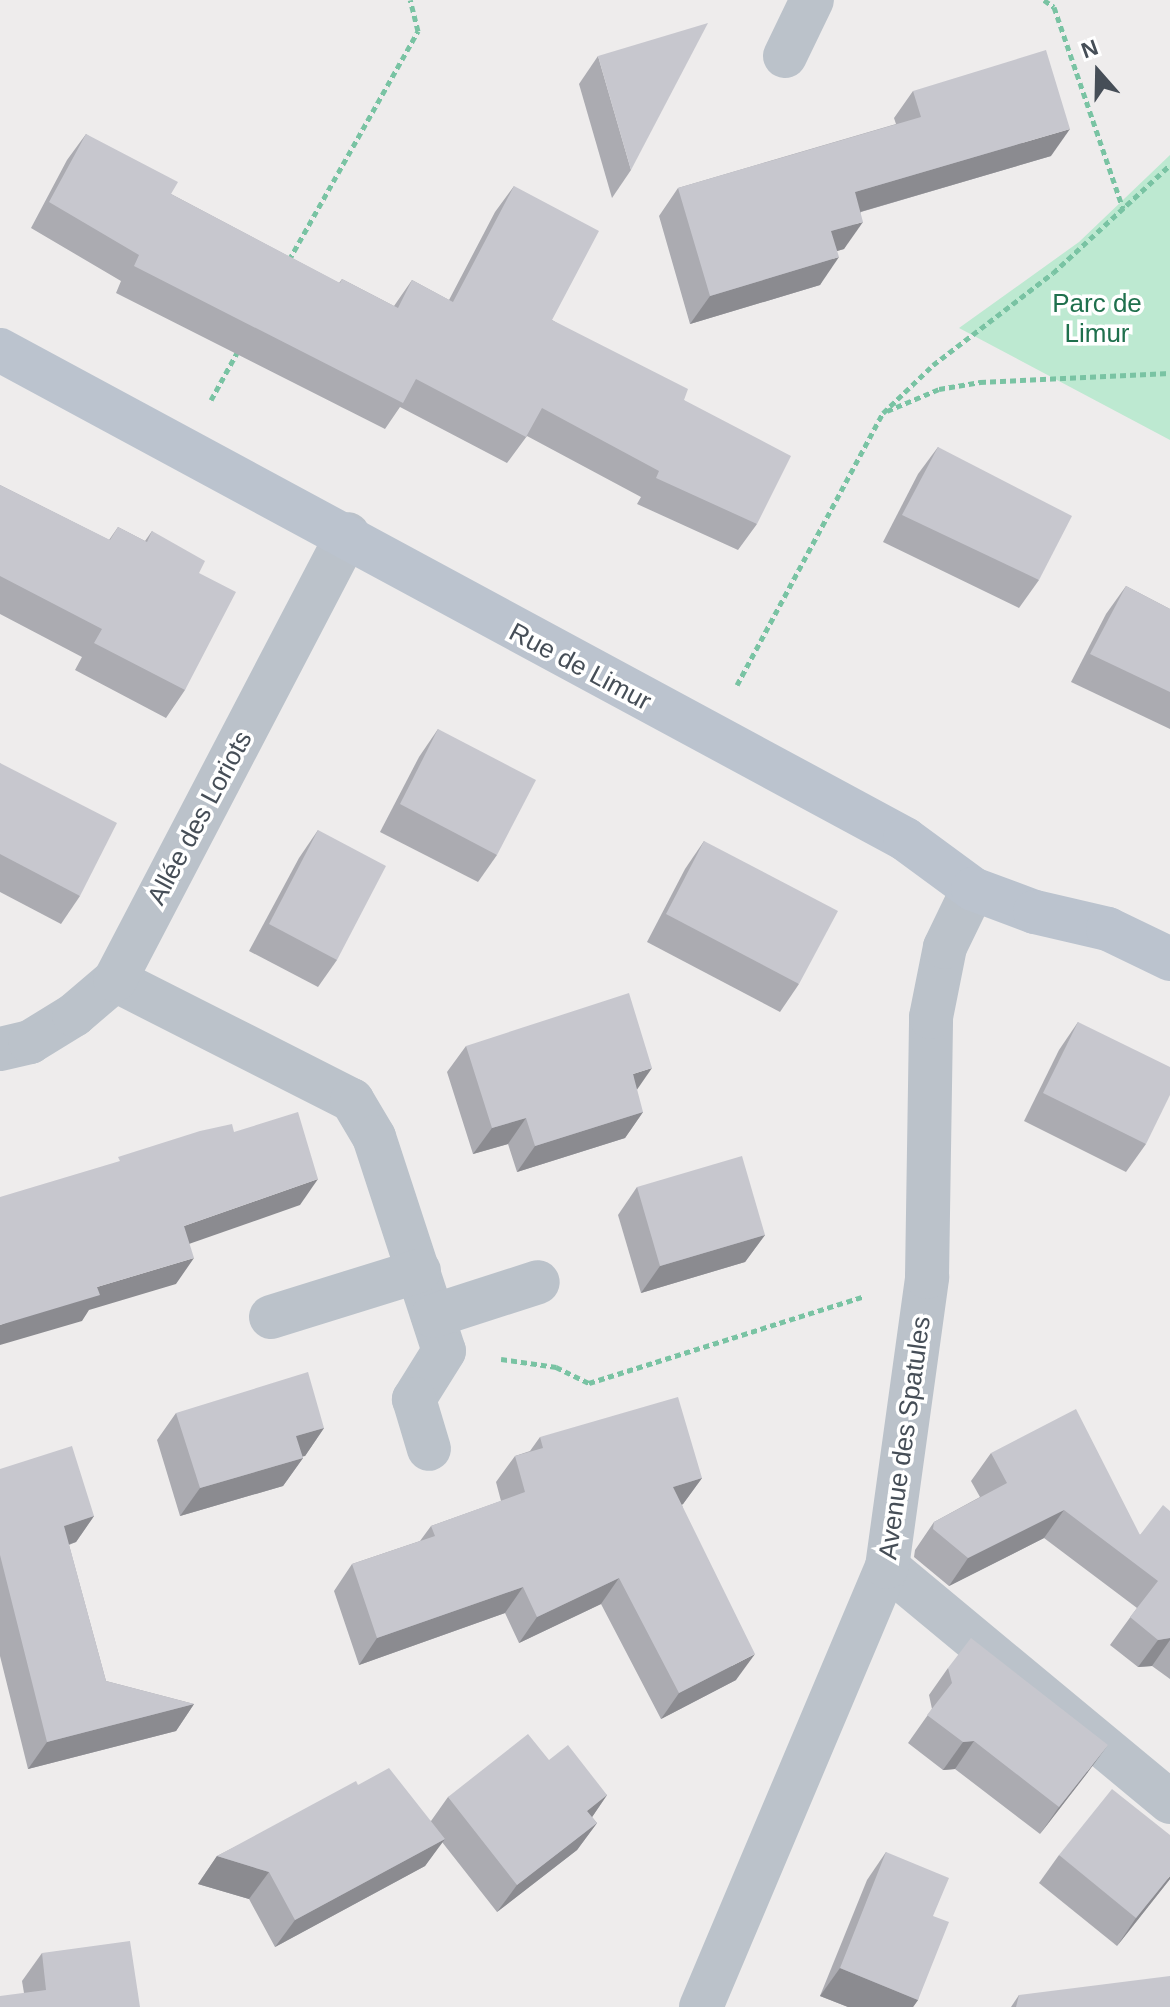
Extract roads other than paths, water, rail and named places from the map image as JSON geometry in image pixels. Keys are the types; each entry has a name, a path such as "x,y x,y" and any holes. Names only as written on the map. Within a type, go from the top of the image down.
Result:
{"street":[{"path":"785,56 812,0"},
{"name":"Rue de Limur","path":"0,350 348,534 441,593 905,839 973,889 1035,912 1108,929 1170,959"},
{"name":"Allée des Loriots","path":"0,1049 41,1035 115,980 348,534"},
{"name":"Avenue des Spatules","path":"701,2007 887,1567 927,1277 931,1017 945,947 973,889"},
{"path":"115,980 352,1100 374,1137 439,1334 414,1399 429,1449"},
{"path":"271,1317 419,1271"},
{"path":"439,1334 538,1282"},
{"path":"887,1567 1170,1802"}],"park label":[{"name":"Parc de Limur","path":"1097,319"}]}
